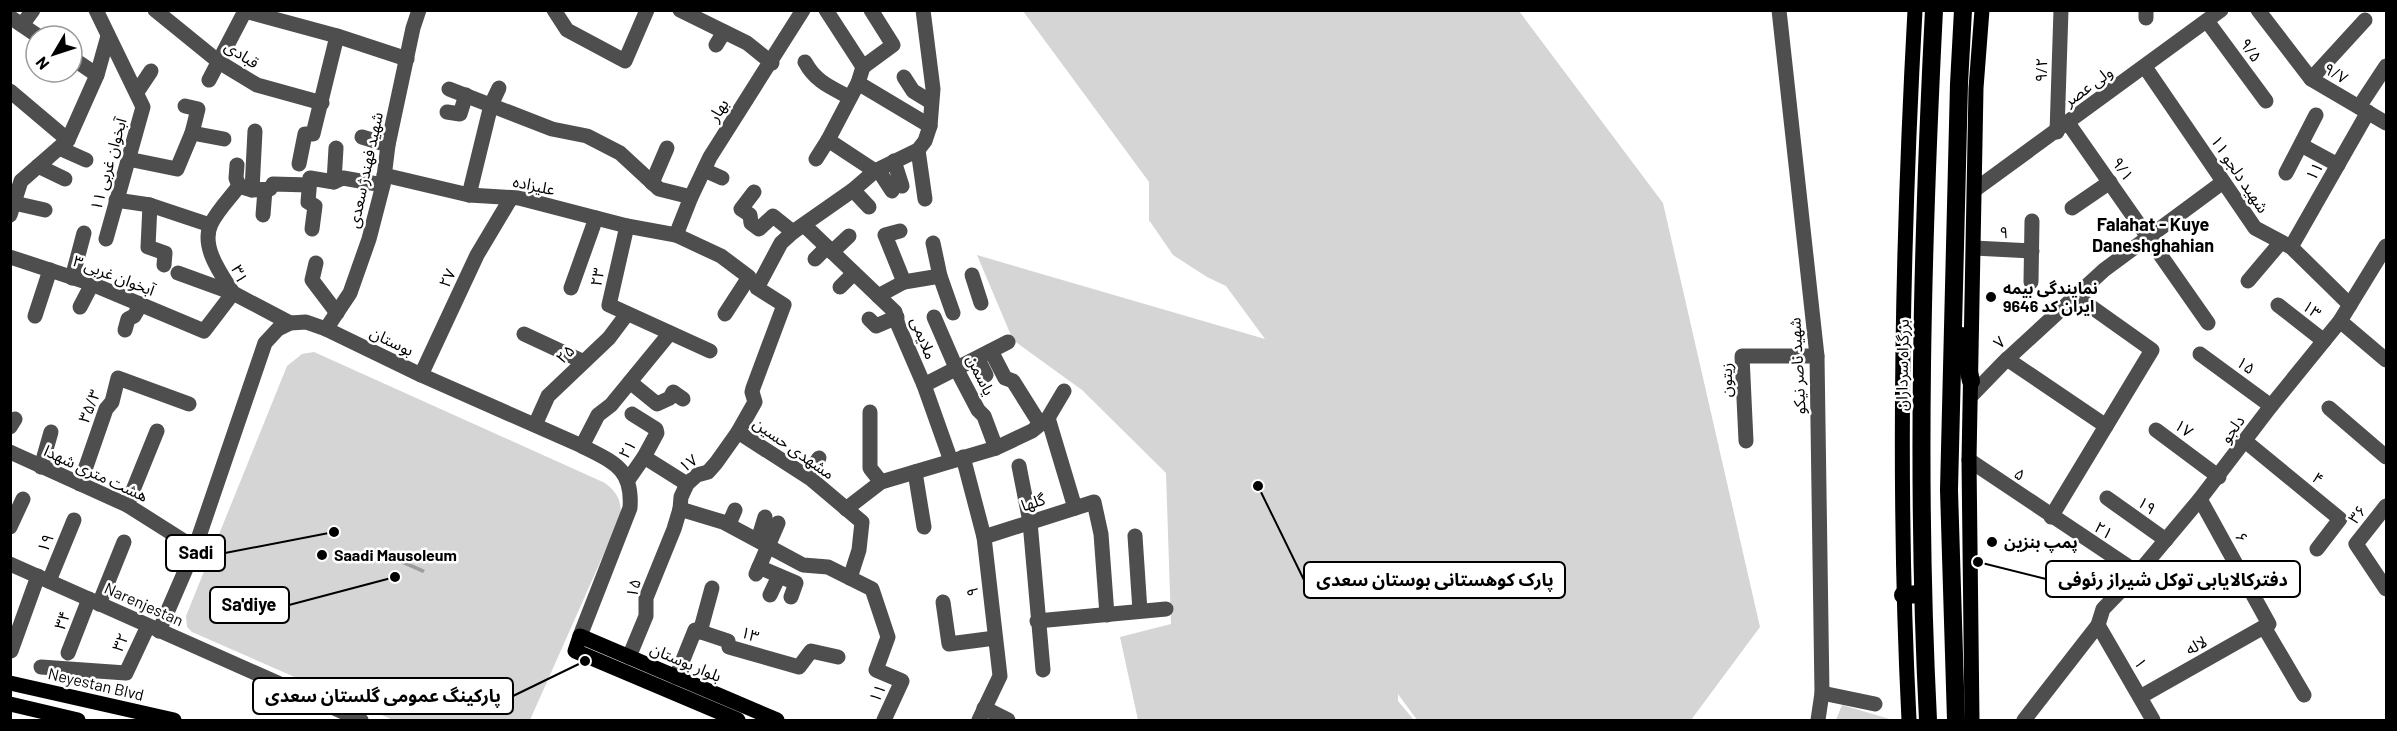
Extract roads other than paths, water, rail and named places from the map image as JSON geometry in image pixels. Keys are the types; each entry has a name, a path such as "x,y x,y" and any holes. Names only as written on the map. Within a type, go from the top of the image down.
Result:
{"highway":[{"name":"بزرگراه سرداران","path":"1928,720 1920,490 1922,333 1934,10"},
{"path":"1956,720 1949,490 1959,84 1963,10"},
{"path":"1930,83 1959,84"},
{"path":"1955,310 1971,388"},
{"path":"1903,595 1922,594"}],"main road":[{"path":"1909,720 1901,490 1903,332 1915,10"},
{"path":"1972,720 1969,460 1977,88 1982,10"},
{"name":"بلوار بوستان","path":"738,720 575,651 580,636 777,720"},
{"name":"Neyestan Blvd","path":"10,683 174,720"},
{"path":"10,704 41,716 78,720"}],"street":[{"path":"16,21 33,10"},
{"name":"آبخوان غربی ۱۱","path":"96,10 143,107 106,239"},
{"name":"قبادی","path":"155,10 245,85 256,85 322,103"},
{"name":"شهید فهندژ سعدی","path":"326,329 350,293 369,239 384,180 388,145 413,28 419,10"},
{"path":"554,10 567,30 624,61 647,10"},
{"name":"بهار","path":"676,235 704,170 803,10"},
{"path":"816,159 858,83 863,67 893,45 871,10"},
{"path":"799,228 877,171 894,160 918,150 925,141 930,126 933,89 923,10"},
{"name":"شهید ناصر نیکو","path":"1779,10 1817,356 1822,693 1818,720"},
{"name":"۹/۲","path":"2061,10 2062,127"},
{"name":"ولی عصر","path":"1976,189 2221,10"},
{"name":"۹/۷","path":"2258,10 2311,79 2386,123"},
{"path":"209,80 245,12 337,36 407,59"},
{"path":"832,12 863,67"},
{"path":"687,19 720,38 747,43 772,63"},
{"path":"2311,79 2365,20"},
{"name":"۹/۵","path":"2207,21 2266,101"},
{"path":"45,210 12,209 16,177 38,166 63,144 97,75 108,36"},
{"path":"299,164 305,134 313,134 337,36"},
{"path":"805,62 811,75 849,97"},
{"path":"84,66 97,75"},
{"name":"۱۱","path":"2248,281 2286,245 2338,165 2386,66"},
{"name":"شهید دلجو ۱۱","path":"2145,67 2254,228 2286,245 2350,305"},
{"path":"137,92 151,71"},
{"path":"904,77 914,91 931,102"},
{"path":"858,83 930,126"},
{"path":"470,195 491,105 499,88"},
{"path":"449,89 552,129 587,136 620,153 659,189 691,197"},
{"path":"10,91 63,144 86,160"},
{"path":"447,112 460,114 465,95"},
{"path":"128,159 177,170 192,133 198,109 185,106"},
{"path":"2286,173 2316,115"},
{"name":"۹/۱","path":"2062,127 2110,182 2208,323"},
{"path":"255,131 252,188 263,215"},
{"path":"192,133 224,139"},
{"path":"362,137 388,145"},
{"path":"828,140 877,171 897,188 894,160"},
{"path":"2301,145 2338,165"},
{"path":"334,183 336,148"},
{"path":"652,183 667,148"},
{"path":"918,150 925,199"},
{"path":"237,165 236,178 252,188"},
{"path":"38,166 65,179"},
{"path":"704,170 722,178"},
{"name":"علیزاده","path":"252,188 270,189 273,184 334,183 343,178 384,180 470,195 511,198 627,226 676,235 721,256 749,277 725,314"},
{"path":"309,182 308,202 315,206 312,230"},
{"path":"2072,208 2110,182"},
{"name":"۷","path":"1971,388 2007,359 2104,270 2223,182"},
{"path":"116,200 150,205 210,225 252,188"},
{"path":"853,190 869,207"},
{"name":"ملایمی","path":"754,192 741,209 750,215 751,223 759,229 774,211 829,249 895,312 957,459"},
{"name":"۲۷","path":"421,375 477,255 511,198"},
{"path":"150,205 148,247 165,253 164,265"},
{"path":"571,288 596,218"},
{"name":"۹","path":"2031,282 2032,220"},
{"name":"۳۱","path":"204,330 233,294 216,264 207,240 210,225"},
{"name":"۲۳","path":"627,226 609,304 710,351"},
{"name":"مشهدی حسین","path":"799,228 781,243 756,288 784,305 752,392 755,402 738,432 807,476 862,522 859,550 850,578"},
{"path":"900,231 885,235 904,282"},
{"path":"72,278 84,233"},
{"path":"815,260 849,236"},
{"path":"933,243 940,276 953,313"},
{"name":"دلجو","path":"2024,720 2098,625 2103,609 2138,573 2219,477 2271,406 2340,321 2386,246"},
{"name":"۹","path":"1974,248 2032,251"},
{"name":"آبخوان غربی ۳","path":"12,260 92,284 204,330"},
{"path":"316,263 312,280 337,313"},
{"path":"35,316 50,270"},
{"name":"بوستان","path":"178,273 233,294 290,323 306,322 326,329 421,375 582,446 612,463 628,480"},
{"path":"840,287 855,273"},
{"path":"972,275 981,303"},
{"path":"878,296 904,282 940,276"},
{"path":"80,307 92,284"},
{"path":"2051,517 2152,350 2076,296"},
{"path":"125,330 128,319 134,316 141,304"},
{"name":"۱۳","path":"2278,305 2324,341"},
{"name":"۲۵","path":"535,425 548,396 582,361 609,338 627,314"},
{"path":"868,319 876,326 897,317"},
{"name":"یاسمن","path":"934,317 957,370 978,410 984,416 996,448"},
{"path":"2340,321 2386,360"},
{"path":"153,628 195,548 265,343 278,329 290,323"},
{"path":"582,446 598,415 611,405 670,333"},
{"path":"524,334 582,361"},
{"path":"924,385 1008,342"},
{"name":"۱۵","path":"2200,354 2271,406"},
{"path":"984,355 986,375"},
{"path":"984,355 1005,378 1013,381 1044,421 1075,508"},
{"name":"زیتون","path":"1746,441 1742,356 1817,356"},
{"path":"2007,359 2106,426"},
{"name":"۳۵/۳","path":"80,484 106,409 112,402 118,378 189,404"},
{"path":"630,382 657,404 670,398 673,392 683,399"},
{"path":"846,509 881,482 996,448 1032,431 1044,421 1064,392"},
{"path":"2329,408 2386,457"},
{"path":"870,412 870,468 881,482"},
{"name":"۲۱","path":"628,480 657,434 656,429 632,414"},
{"name":"۱۷","path":"2156,430 2219,477"},
{"path":"127,505 157,431"},
{"path":"40,466 51,432"},
{"name":"۱۷","path":"674,529 681,497 687,484 697,475 708,472 738,432"},
{"name":"۴","path":"2245,441 2340,519 2317,549"},
{"name":"هشت متری شهدا","path":"10,452 127,505 195,548"},
{"path":"644,457 687,484"},
{"path":"807,476 819,458"},
{"name":"۹","path":"957,459 984,537 1000,676 982,714"},
{"name":"۵","path":"1969,460 2051,517"},
{"path":"1019,466 1030,522 1043,670"},
{"path":"915,472 924,527"},
{"path":"580,636 630,508 631,494 628,480"},
{"name":"۱۹","path":"2107,498 2166,540"},
{"path":"10,527 23,499"},
{"name":"۶","path":"2200,500 2304,695"},
{"name":"گلها","path":"984,537 1094,502 1101,534 1107,615"},
{"name":"۳۶","path":"2386,506 2356,544 2386,590"},
{"path":"680,509 732,517 763,543 803,565 828,567 850,578"},
{"name":"۲۱","path":"2051,517 2138,573"},
{"name":"۱۹","path":"43,578 74,520"},
{"path":"772,520 763,543 758,571 796,583 791,597"},
{"name":"۱۵","path":"629,657 646,616 646,598 674,529"},
{"path":"1134,536 1140,611"},
{"path":"94,601 124,542"},
{"name":"Narenjestan","path":"10,564 362,720"},
{"path":"770,595 779,576"},
{"path":"11,651 43,578"},
{"name":"۱۱","path":"850,578 872,589 888,637 876,670 902,681 884,720"},
{"path":"676,677 695,630 700,632 712,588"},
{"name":"۳۴","path":"68,653 94,601"},
{"path":"943,602 949,644 995,638"},
{"path":"1037,621 1166,609"},
{"name":"۱","path":"2098,625 2153,720"},
{"name":"لاله","path":"2140,697 2267,625"},
{"name":"۳۲","path":"41,667 126,673 153,628"},
{"name":"۱۳","path":"700,632 728,641 729,647 799,667 811,651 838,657"},
{"path":"1822,693 1875,704"},
{"path":"982,714 1008,720"}],"place":[{"name":"نمایندگی بیمه ایران کد 9646","path":"1991,297"},
{"name":"پارک کوهستانی بوستان سعدی","path":"1258,486"},
{"name":"Sadi","path":"334,532"},
{"name":"پمپ بنزین","path":"1992,542"},
{"name":"Saadi Mausoleum","path":"322,555"},
{"name":"دفترکالایابی توکل شیراز رئوفی","path":"1978,562"},
{"name":"Sa'diye","path":"395,577"},
{"name":"پارکینگ عمومی گلستان سعدی","path":"585,661"}],"district":[{"name":"Falahat - Kuye Daneshghahian","path":"2153,235"}]}
